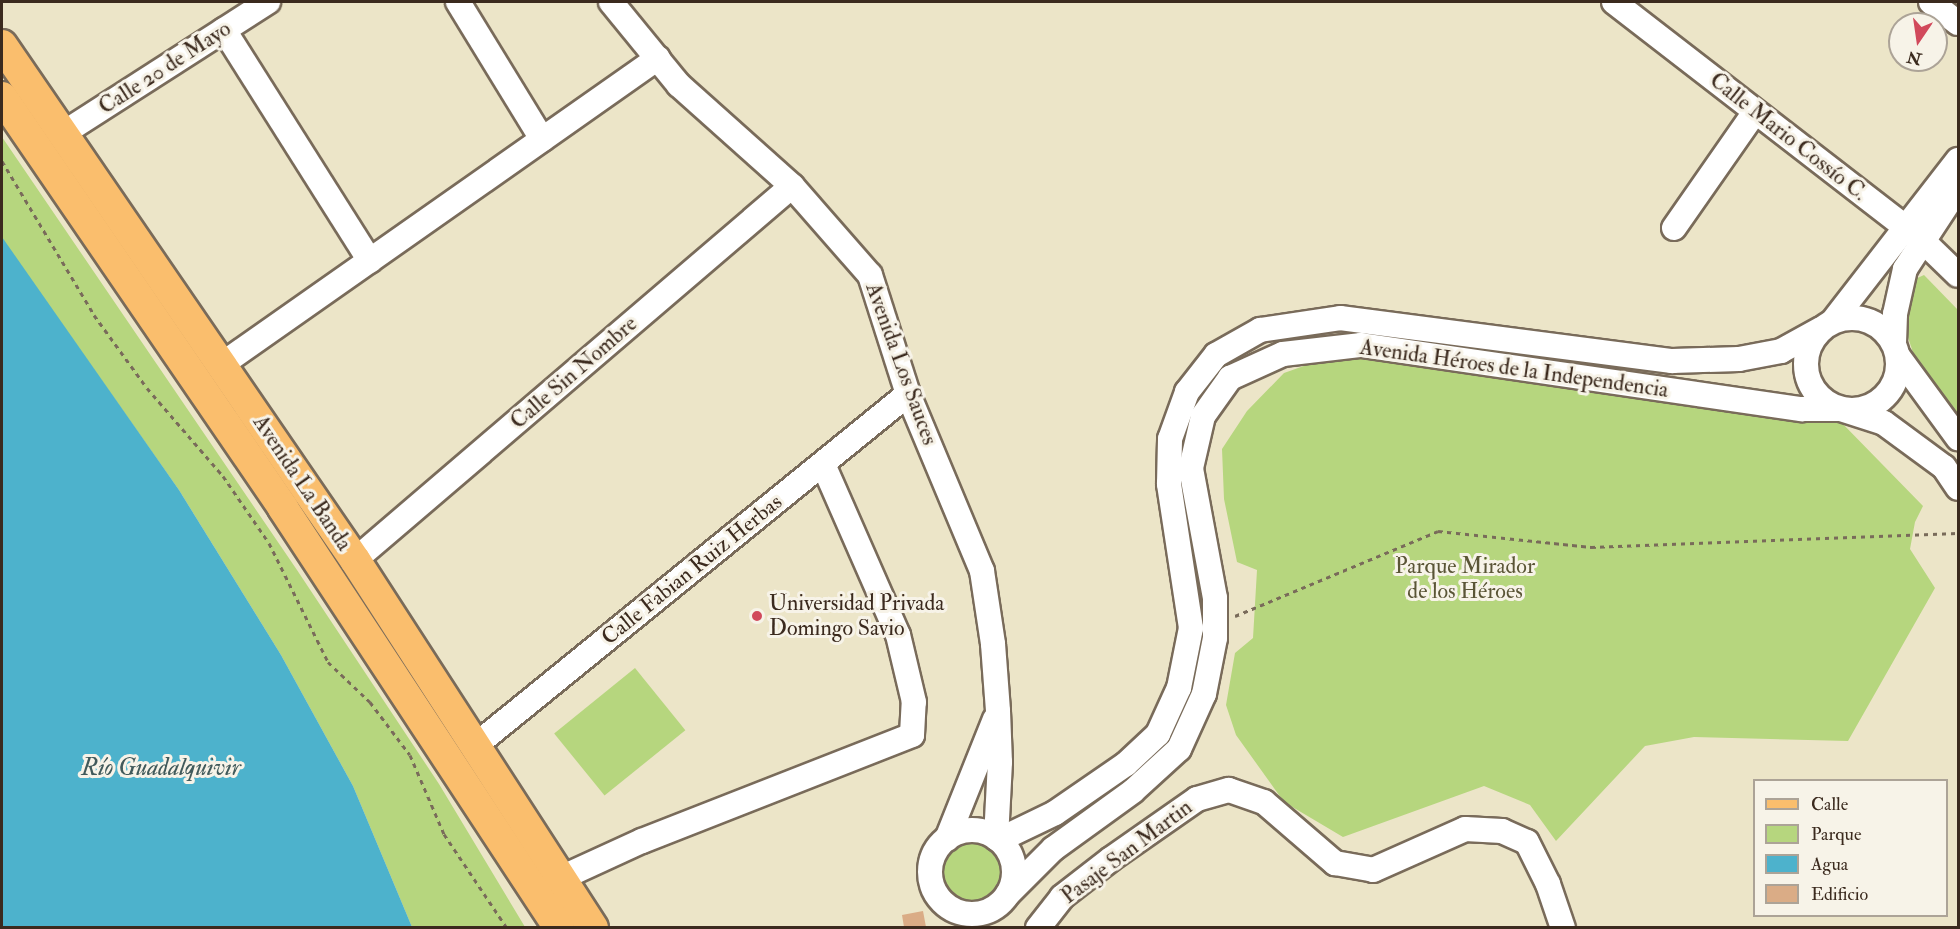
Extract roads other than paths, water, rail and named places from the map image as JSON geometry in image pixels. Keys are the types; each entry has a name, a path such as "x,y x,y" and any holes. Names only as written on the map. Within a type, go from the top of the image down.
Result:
{"main road":[{"name":"Avenida La Banda","path":"2,45 355,560 593,927"},
{"name":"Avenida La Banda","path":"2,97 283,508 559,927"}],"street":[{"name":"Calle 20 de Mayo","path":"62,134 268,2"},
{"path":"458,2 542,139"},
{"name":"Avenida Los Sauces","path":"611,2 679,85 792,186 870,275 908,394 982,571 993,644 998,711 1000,762 998,839"},
{"name":"Calle Mario Cossío C.","path":"1614,2 1915,234 1959,275"},
{"path":"1931,2 1959,23"},
{"path":"224,30 370,261"},
{"path":"221,365 658,58"},
{"path":"1674,228 1755,112"},
{"path":"1959,160 1915,234 1895,314 1898,371 1884,398 1856,410 1841,409 1816,394 1807,375 1806,353 1827,325 1915,234 1959,188"},
{"name":"Calle Sin Nombre","path":"355,560 792,186"},
{"name":"Avenida Héroes de la Independencia","path":"998,839 1055,813 1126,764 1158,734 1179,688 1191,628 1169,484 1170,438 1187,392 1216,355 1260,330 1340,318 1672,361 1739,359 1781,351 1827,325"},
{"path":"1827,325 1847,318 1874,323 1896,349 1959,438"},
{"name":"Avenida Héroes de la Independencia","path":"993,927 1007,897 1053,849 1133,791 1179,749 1204,694 1215,625 1215,598 1191,468 1203,416 1230,378 1283,354 1361,345 1802,409 1841,409 1884,423 1944,468 1959,488"},
{"name":"Calle Fabian Ruiz Herbas","path":"476,744 908,394"},
{"path":"561,878 642,841 912,735 914,702 898,635 823,464"},
{"name":"Avenida Los Sauces","path":"946,839 998,711"},
{"name":"Pasaje San Martin","path":"1038,927 1062,897 1111,859 1197,799 1229,790 1264,802 1335,862 1373,870 1465,829 1502,831 1527,842 1548,884 1563,927"},
{"path":"942,902 954,910 981,914 1007,897 1014,866 998,839 971,830 946,839 937,850 931,868 934,890 942,902 948,927"}],"water":[{"name":"Río Guadalquivir","path":"2,237 179,490 281,655 353,786 412,927 2,927"}],"place":[{"name":"Universidad Privada Domingo Savio","path":"757,616"}],"park label":[{"name":"Parque Mirador de los Héroes","path":"1465,578"}]}
